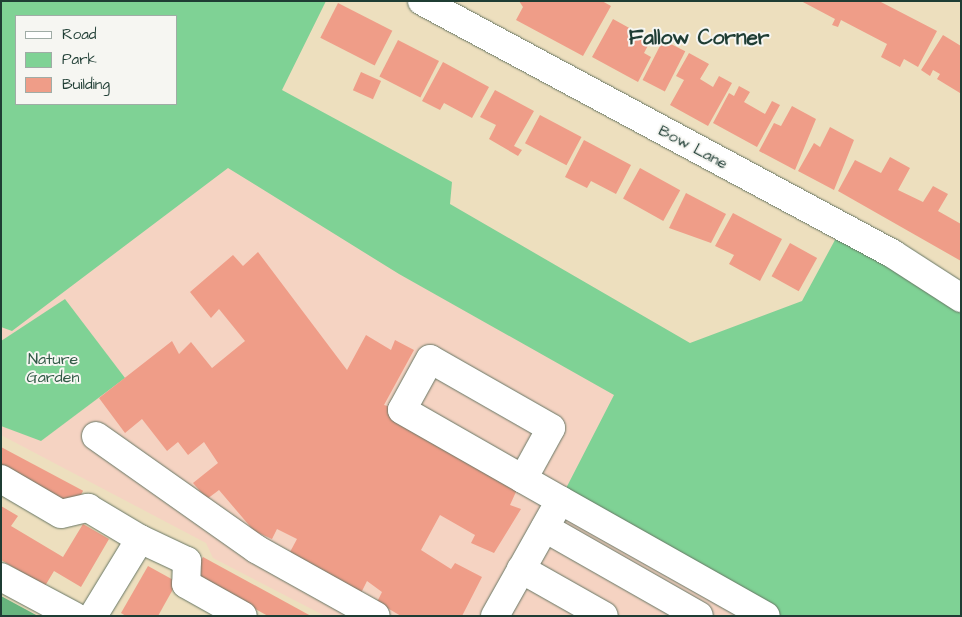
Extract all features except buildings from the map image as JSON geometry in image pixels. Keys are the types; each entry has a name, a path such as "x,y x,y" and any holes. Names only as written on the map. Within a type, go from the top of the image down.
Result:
{"street":[{"name":"Bow Lane","path":"422,1 893,254 961,298"},
{"path":"523,479 551,428 430,359 402,410 523,479 560,500 766,616"},
{"path":"96,436 256,550 376,616"},
{"path":"1,479 61,514 88,508 140,539 187,561 186,584 243,616"},
{"path":"498,615 560,500"},
{"path":"545,528 700,616"},
{"path":"93,616 140,539"},
{"path":"521,570 604,616"},
{"path":"1,577 74,616"}],"shaded area":[{"path":"1,1 326,1 282,90 452,183 450,204 690,343 802,301 842,227 961,616 325,616 213,558 206,543 1,435"}],"green space":[{"path":"1,1 326,1 282,90 452,182 450,204 690,343 802,301 842,227 961,298 961,616 762,616 560,500 614,395 399,274 228,168 12,331 1,327"},
{"name":"Nature Garden","path":"65,299 125,378 41,441 1,426 1,341"},
{"path":"1,596 38,616 1,616"}],"district":[{"name":"Fallow Corner","path":"699,38"}]}
